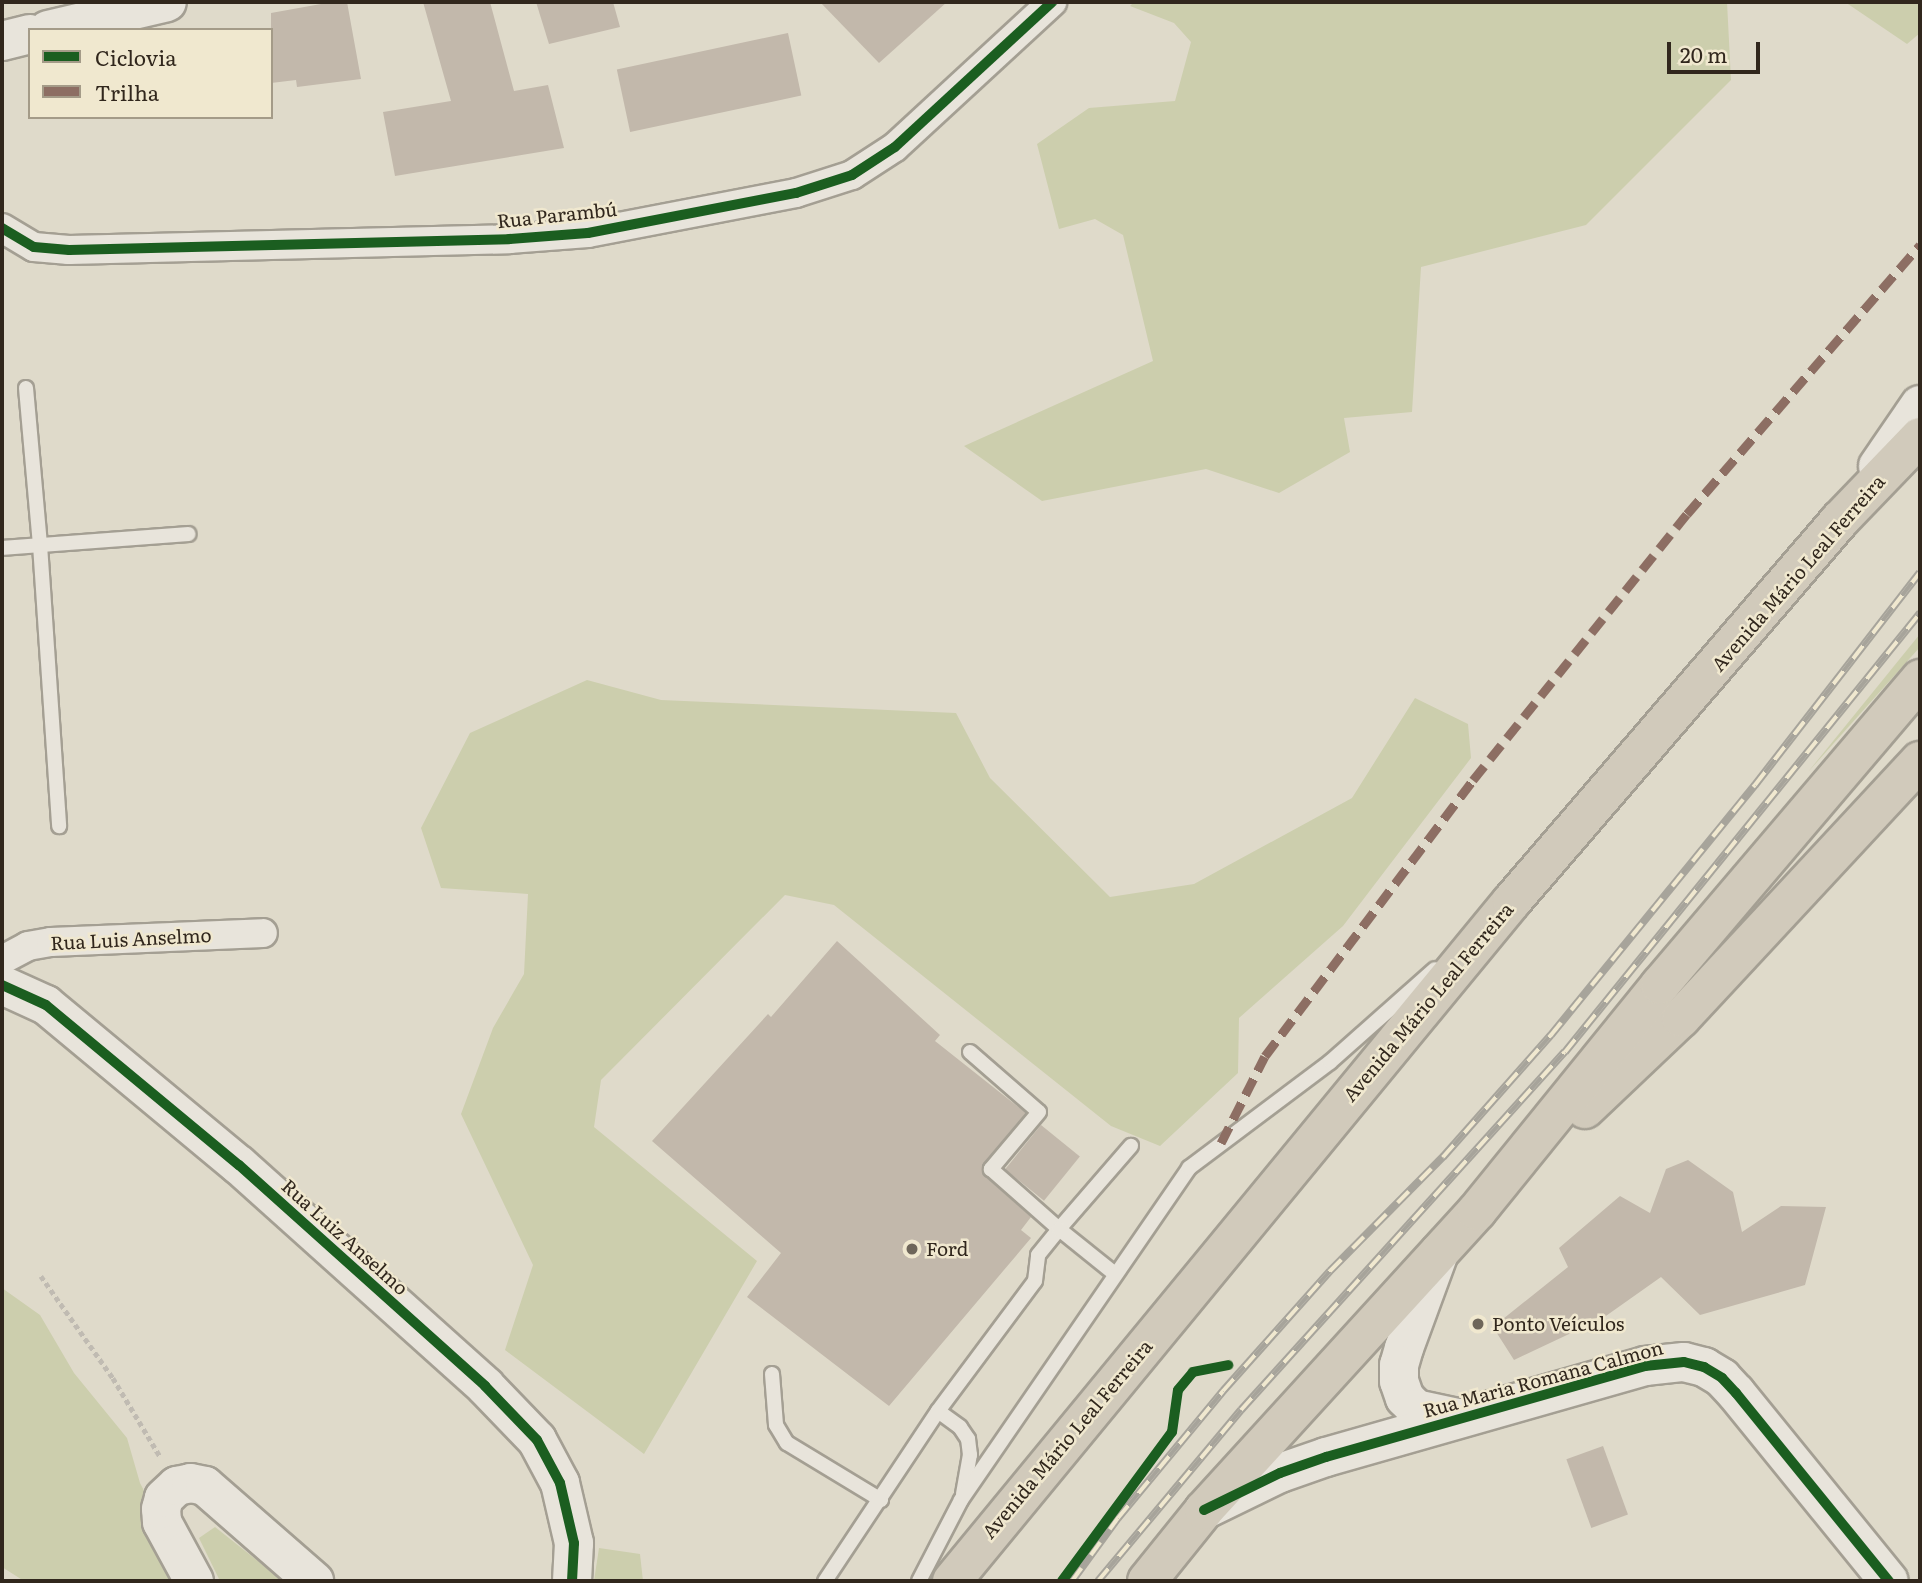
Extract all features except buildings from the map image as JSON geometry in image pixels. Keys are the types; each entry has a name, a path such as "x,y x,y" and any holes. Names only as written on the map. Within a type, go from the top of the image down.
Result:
{"highway":[{"name":"Avenida Mário Leal Ferreira","path":"952,1581 1512,901 1840,520 1920,437"},
{"path":"1147,1581 1204,1510 1477,1211 1660,985 1920,679"},
{"path":"1477,1211 1681,1018 1920,761"}],"street":[{"path":"56,28 167,2"},
{"name":"Rua Parambú","path":"2,228 34,247 69,250 509,239 588,233 796,193 852,175 895,147 1052,2"},
{"path":"2,41 28,34"},
{"path":"1840,520 1920,405"},
{"name":"Rua Luis Anselmo","path":"2,960 27,946 51,942 263,933"},
{"name":"Rua Luiz Anselmo","path":"2,985 47,1005 239,1165 485,1386 537,1440 560,1483 563,1495 574,1543 572,1581"},
{"name":"Rua Maria Romana Calmon","path":"1439,1253 1404,1348 1399,1381 1405,1398 1416,1409 1458,1418"},
{"name":"Rua Maria Romana Calmon","path":"1204,1510 1280,1474 1458,1418 1666,1361 1704,1367 1722,1378 1889,1581"},
{"path":"194,1581 162,1522 164,1498 177,1486 191,1483 205,1486 314,1581"}],"lane":[{"path":"26,388 60,826"},
{"path":"2,548 188,534"},
{"path":"919,1581 961,1500 1189,1168 1330,1062 1512,901"},
{"path":"970,1052 1039,1112 991,1169 1115,1274"},
{"path":"825,1581 938,1411 1035,1281 1038,1255 1130,1146"},
{"path":"772,1374 776,1425 787,1443 881,1500"},
{"path":"938,1411 960,1427 968,1439 970,1455 961,1500"}],"path":[{"path":"41,1276 113,1378 177,1486"}],"green space":[{"path":"1134,2 1727,2 1731,80 1586,225 1421,267 1412,412 1344,418 1350,452 1279,493 1206,469 1042,501 964,446 1153,361 1123,235 1095,219 1059,229 1037,144 1089,108 1175,101 1191,42 1174,23 1130,6"},
{"path":"1845,2 1920,2 1920,33 1907,44"},
{"path":"1920,634 1920,647 1808,772"},
{"path":"587,680 661,700 956,713 990,778 1110,897 1194,884 1352,798 1415,698 1468,724 1471,758 1343,926 1239,1018 1238,1073 1160,1146 1111,1126 834,905 785,895 601,1080 594,1127 757,1261 644,1454 505,1350 533,1265 461,1114 493,1028 524,974 528,894 441,888 421,828 470,733"},
{"path":"2,1288 40,1315 74,1373 127,1438 140,1483 191,1581 24,1581 2,1567"},
{"path":"215,1527 283,1581 220,1581 199,1538"},
{"path":"599,1548 640,1554 643,1581 594,1581"}],"railway":[{"path":"1072,1581 1118,1518 1223,1391 1330,1271 1443,1157 1551,1035 1755,785 1920,572"},
{"path":"1098,1581 1241,1410 1565,1052 1920,613"}],"marked path":[{"path":"1221,1143 1265,1056 1473,780 1687,514 1920,245"}],"cycle path":[{"path":"2,228 34,247 69,250 509,239 588,233 796,193 852,175 895,147 1052,2"},
{"path":"2,985 46,1005 239,1165 485,1386 537,1440 560,1483 574,1543 572,1581"},
{"path":"1204,1510 1280,1473 1326,1457 1645,1366 1684,1362 1704,1367 1722,1378 1889,1581"},
{"path":"1062,1581 1172,1432 1178,1390 1193,1372 1228,1365"}],"place":[{"name":"Ford","path":"912,1249"},
{"name":"Ponto Veículos","path":"1478,1324"}]}
